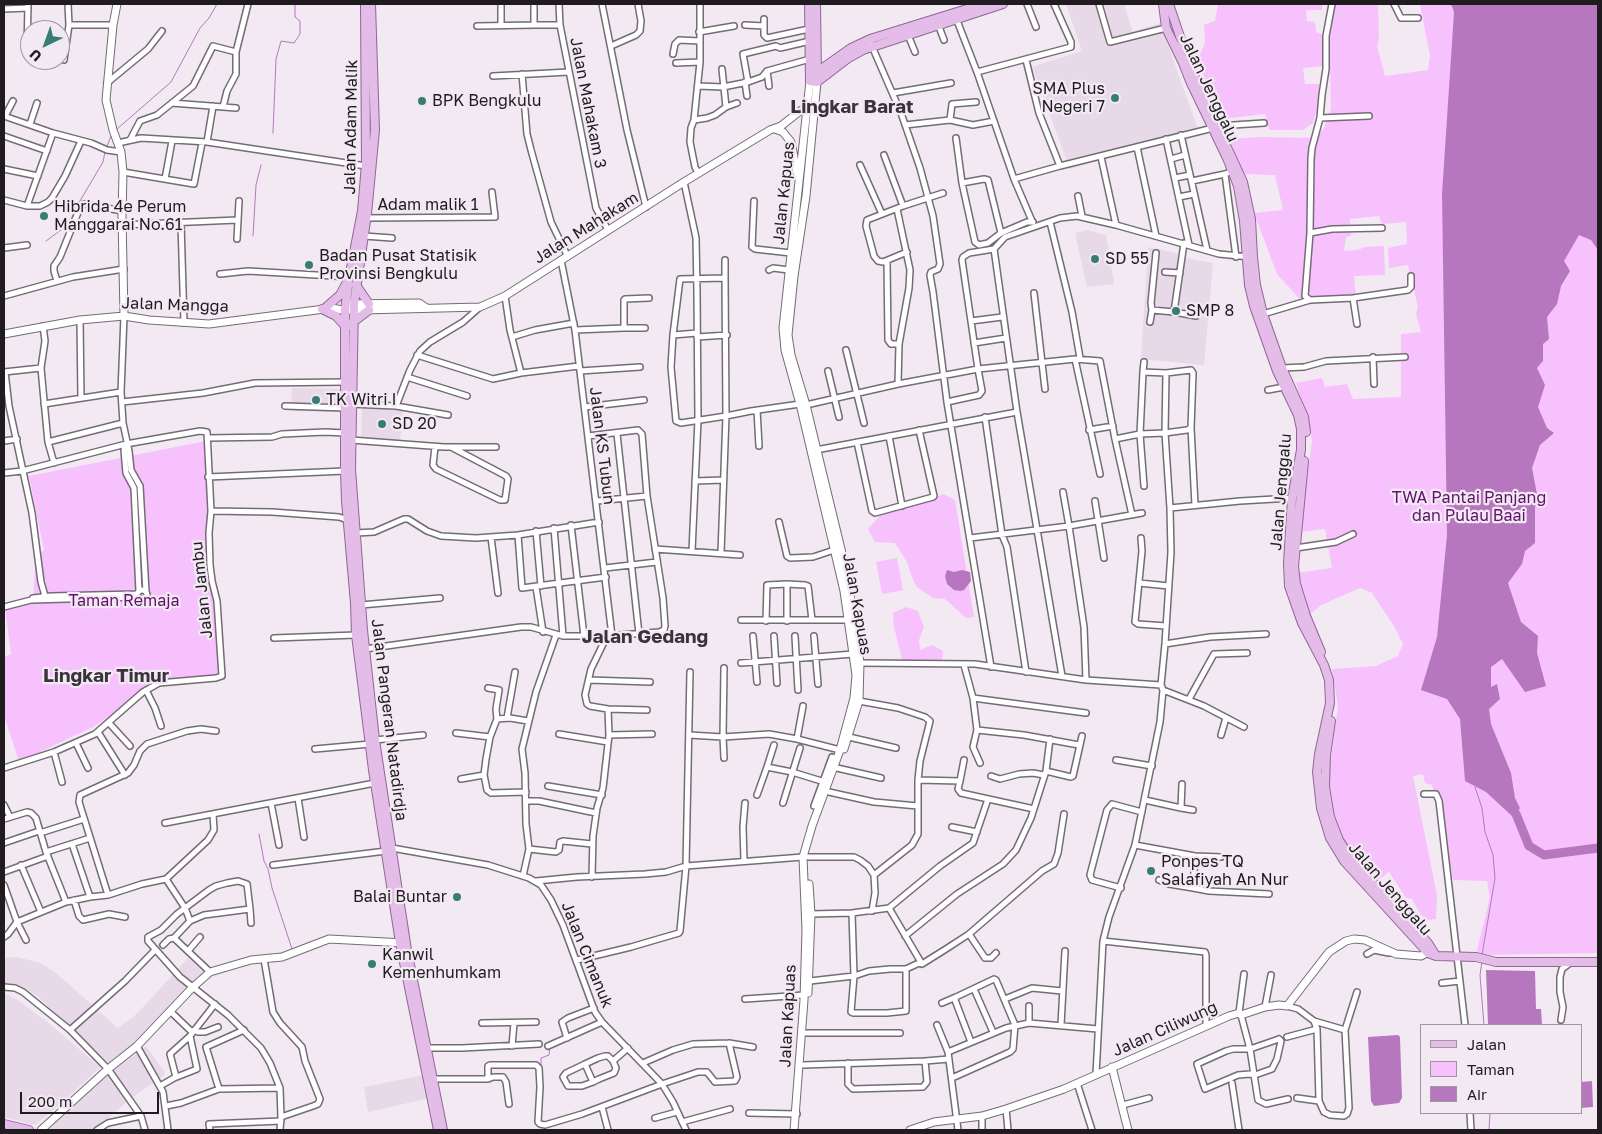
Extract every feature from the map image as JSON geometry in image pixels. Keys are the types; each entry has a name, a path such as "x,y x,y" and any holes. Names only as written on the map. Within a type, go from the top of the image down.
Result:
{"main road":[{"name":"Jalan Adam Malik","path":"347,307 356,285 367,218 375,130 365,4"},
{"name":"Jalan Adam Malik","path":"347,307 349,277 362,210 366,166 372,4"},
{"path":"809,4 810,59 813,72"},
{"path":"813,82 816,4"},
{"path":"813,82 870,43 955,15 982,4"},
{"path":"813,72 851,48 908,35 938,24 955,15 1003,4"},
{"name":"Jalan Jenggalu","path":"1163,4 1166,28 1190,81 1216,127"},
{"name":"Jalan Jenggalu","path":"1169,4 1191,68 1238,186 1249,257 1263,314 1282,368 1304,418 1306,448 1292,498 1288,563 1289,586 1302,623 1330,675"},
{"name":"Jalan Jenggalu","path":"1249,257 1249,285 1254,306 1284,387 1298,415 1301,429 1301,464 1294,566 1299,598 1330,675 1332,703 1319,754 1317,778 1321,808 1330,838 1344,861 1432,953 1456,957 1476,957 1496,962 1598,962"},
{"path":"349,277 340,295 323,309 349,325 369,307 356,285"},
{"name":"Jalan Pangeran Natadirdja","path":"347,307 349,325 345,471 356,533 361,605 361,649 403,943 438,1130"},
{"name":"Jalan Pangeran Natadirdja","path":"349,325 346,382 351,440 348,520 356,635 361,649"},
{"name":"Jalan Pangeran Natadirdja","path":"373,742 375,783 389,849"},
{"name":"Jalan Pangeran Natadirdja","path":"403,943 427,1048 443,1130"},
{"path":"4,1124 29,1130"}],"street":[{"path":"68,4 69,20"},
{"path":"117,4 113,25 106,100 113,132 121,152 123,172 124,316 121,392 123,423 131,470 140,486 147,596 141,600 138,594 134,488 126,473 124,450 126,444"},
{"path":"223,107 227,91 236,74 236,52 248,4"},
{"path":"501,4 501,25"},
{"path":"534,4 534,25"},
{"path":"559,4 560,25"},
{"path":"602,4 629,138 646,206"},
{"path":"611,46 636,35 640,31 641,21 638,4"},
{"path":"698,173 694,167 690,142 700,62 700,4"},
{"path":"1027,4 1036,27"},
{"path":"977,72 1070,48 1072,46 1054,4"},
{"path":"1099,4 1110,42 1166,28"},
{"path":"1310,300 1305,296 1310,233 1312,148 1320,118 1326,69 1326,36 1332,4"},
{"path":"1394,4 1401,18 1418,18"},
{"path":"4,9 28,6 28,20"},
{"path":"955,15 1014,179 1034,227"},
{"path":"764,19 764,35 767,38 809,29"},
{"path":"938,24 944,40"},
{"path":"70,25 113,25"},
{"name":"Jalan Mahakam 3","path":"477,26 560,25 596,208 608,230"},
{"path":"745,25 764,26"},
{"path":"699,32 734,26"},
{"path":"107,83 148,49 162,31"},
{"path":"908,35 915,52"},
{"path":"673,54 675,44 679,40 700,41"},
{"path":"747,96 743,54 776,46 780,48 810,40"},
{"path":"870,43 893,93 920,168 936,234 940,264 938,269 931,272 930,275 947,402 991,667"},
{"path":"130,140 140,121 153,117 193,86 213,46 236,52"},
{"path":"698,86 723,87 746,82 762,77 768,71 810,59"},
{"path":"1026,60 1039,113 1060,166"},
{"path":"676,63 700,62"},
{"path":"722,69 726,107"},
{"path":"768,71 769,86"},
{"path":"493,76 569,72"},
{"name":"Jalan KS Tubun","path":"522,74 531,150 551,222 564,258 597,501 606,577 610,636"},
{"name":"Jalan Kapuas","path":"796,1130 804,1065 810,981 806,857 826,782 840,750 854,698 856,676 849,620 816,450 785,350 783,328 788,270 806,196 813,82"},
{"path":"893,93 911,88 951,83"},
{"path":"13,101 4,116 53,134 121,152"},
{"path":"950,120 952,104 976,102"},
{"path":"30,124 37,103"},
{"path":"172,103 236,108"},
{"path":"694,120 705,119 737,103"},
{"path":"123,172 194,184 213,106"},
{"name":"Jalan Kapuas","path":"796,1130 808,930 811,914 806,857 860,701 860,663 851,600 830,519 788,336 794,276 799,183 811,106"},
{"name":"Jalan Mahakam","path":"369,307 419,303 425,307 480,307 505,296 698,173 772,129 794,112 811,106"},
{"path":"1320,118 1370,116"},
{"path":"905,126 950,120 969,125 994,121"},
{"path":"1014,179 1216,127 1264,123"},
{"path":"772,129 783,132 793,145 799,183"},
{"path":"27,206 53,134"},
{"path":"1181,135 1207,250"},
{"path":"4,136 47,151"},
{"path":"118,143 141,138 204,142 366,166"},
{"path":"956,138 962,184 974,242 979,244 988,243 1001,233 1032,221"},
{"path":"1166,139 1179,197 1186,244 1174,312"},
{"path":"4,200 27,206 40,206 52,198 65,176 81,141"},
{"path":"166,179 172,141"},
{"path":"1137,147 1156,236"},
{"path":"884,155 903,206"},
{"path":"1171,159 1185,155"},
{"path":"1101,156 1116,225"},
{"path":"860,165 882,214"},
{"path":"4,169 38,176"},
{"path":"1192,181 1232,171 1236,257"},
{"path":"1175,178 1190,175"},
{"path":"962,184 984,179 988,180 1001,233"},
{"path":"684,182 696,238 697,279 698,420 692,551"},
{"name":"Adam malik 1","path":"367,218 496,217 492,192"},
{"path":"907,252 880,262 874,256 866,224 867,220 943,193"},
{"path":"1179,197 1194,194"},
{"path":"1078,196 1082,216"},
{"path":"237,239 238,200"},
{"path":"754,201 752,247 755,249 791,253"},
{"path":"57,281 54,266 60,257 81,204 122,211"},
{"path":"897,209 910,270 909,288 899,344 898,384"},
{"path":"947,402 979,395 982,391 970,321 963,257 969,253 994,249 1005,237 1034,227 1069,216 1082,216 1207,250 1236,257 1249,257"},
{"path":"122,226 237,220"},
{"path":"180,222 184,322"},
{"path":"1050,222 1072,312 1077,358 1089,430 1100,474"},
{"path":"1310,233 1340,228 1382,228"},
{"path":"364,236 392,238"},
{"path":"4,248 27,245"},
{"path":"994,249 1002,317 1017,412 1062,676"},
{"path":"1150,322 1156,253"},
{"path":"721,553 726,416 727,335 725,260"},
{"path":"887,261 888,340 891,344 899,344"},
{"path":"769,270 773,268 788,270"},
{"path":"4,296 73,277 124,269"},
{"path":"220,274 248,271 349,277"},
{"path":"1165,272 1180,273"},
{"path":"1263,314 1310,300 1353,298 1410,290 1411,276"},
{"path":"725,278 682,278 679,281 673,335 672,366 675,420 681,423 803,404 978,369 1077,358 1098,360 1102,363 1115,439 1132,515"},
{"path":"1034,293 1045,389"},
{"path":"505,296 521,373"},
{"path":"624,328 624,300 649,298"},
{"path":"1353,298 1357,324"},
{"name":"Jalan Mangga","path":"4,334 80,320 124,316 148,320 209,324 323,309 369,307"},
{"path":"396,406 417,354 430,342 463,322 480,307"},
{"path":"1152,310 1196,316"},
{"path":"970,321 1002,317"},
{"path":"80,320 81,397"},
{"path":"512,337 535,330 574,323"},
{"path":"43,326 45,346 42,368 44,404 48,442 54,463"},
{"path":"575,330 646,328"},
{"path":"673,335 727,335"},
{"path":"974,343 1006,338"},
{"path":"846,350 864,423"},
{"path":"417,354 491,378 521,373 640,367"},
{"path":"1373,357 1374,384"},
{"path":"1282,368 1304,367 1326,361 1373,357 1405,357"},
{"path":"1144,362 1140,434 1144,486"},
{"path":"42,368 4,372 7,407 17,439 32,513 41,582 45,596"},
{"path":"1144,372 1166,373 1191,370 1193,372 1191,428 1195,505"},
{"path":"828,372 839,417"},
{"path":"1096,1075 1103,942 1107,923 1135,845 1160,722 1171,552 1164,433 1166,373"},
{"path":"407,377 467,396"},
{"path":"122,402 203,393 255,383 346,382"},
{"path":"1268,390 1284,387"},
{"path":"44,404 121,392"},
{"path":"584,407 644,400"},
{"path":"285,406 396,406 448,415"},
{"path":"757,410 759,446"},
{"path":"816,450 1017,412"},
{"path":"985,417 1002,535 1007,547 1026,672"},
{"path":"48,442 123,423"},
{"path":"1089,430 1113,426"},
{"path":"1115,439 1191,428"},
{"path":"361,649 521,627 563,636 610,636 664,630 666,626 663,598 647,496 641,432 638,430 588,436"},
{"path":"857,442 872,511 875,512 927,500 934,496 919,430"},
{"path":"4,473 22,471 126,444 200,431 207,432 208,438 272,437 282,434 317,432 345,433"},
{"path":"617,434 639,634"},
{"path":"889,436 902,506"},
{"name":"Jalan Jambu","path":"146,690 163,682 222,676 223,667 217,601 210,565 209,533 211,511 208,477 208,438"},
{"path":"4,441 17,439"},
{"path":"351,440 436,447 496,447"},
{"path":"436,447 434,465 436,469 500,500 505,500 508,479 506,476 450,447"},
{"path":"208,477 345,471"},
{"path":"696,481 723,480"},
{"path":"1063,492 1084,627 1086,680"},
{"path":"597,501 647,496"},
{"path":"1170,511 1195,505 1292,498"},
{"path":"1095,501 1104,558"},
{"path":"211,511 272,512 339,517 348,520"},
{"path":"970,538 1069,526 1142,513"},
{"path":"356,533 374,532 404,519 408,519 427,531 440,536 491,537 518,535 598,522"},
{"path":"779,522 787,556 790,558 813,557 834,550"},
{"path":"571,525 584,636"},
{"path":"554,528 563,636"},
{"path":"536,531 543,632"},
{"path":"1296,548 1336,542 1353,534"},
{"path":"518,535 521,586 524,588 606,577"},
{"path":"491,537 498,593"},
{"path":"1141,538 1142,551 1136,624 1166,626"},
{"path":"655,548 740,554"},
{"path":"605,568 657,562"},
{"path":"1139,583 1169,586"},
{"path":"766,621 767,585 787,584 805,584 808,586 812,620"},
{"path":"787,584 787,621"},
{"path":"31,600 138,594 143,590 146,592"},
{"path":"4,607 45,596 138,594"},
{"path":"361,605 440,598"},
{"path":"741,620 849,620"},
{"path":"523,876 529,849 522,749 536,692 556,634"},
{"path":"1165,644 1210,637 1266,634"},
{"path":"274,638 356,635"},
{"path":"610,636 599,651 588,680 585,695 588,705 647,710"},
{"path":"753,636 757,682"},
{"path":"774,636 777,683"},
{"path":"795,636 798,690"},
{"path":"814,636 818,684"},
{"path":"1189,699 1211,656 1214,654 1247,653"},
{"path":"741,663 853,654"},
{"path":"860,663 964,664 1162,688 1189,699 1244,727"},
{"path":"964,664 973,698 977,730 973,747 980,763"},
{"path":"724,668 724,758"},
{"path":"507,718 515,672"},
{"path":"576,960 679,933 686,866 690,672"},
{"path":"588,680 650,682"},
{"path":"488,688 499,690 496,709 497,720 490,737 484,775 487,790 491,793 526,792"},
{"path":"4,768 54,752 98,732 146,690 155,708 160,726"},
{"path":"973,698 1086,713"},
{"path":"860,701 898,708 929,719 930,723 920,761 918,834 916,840 899,857 874,875"},
{"path":"797,739 803,706"},
{"path":"592,877 592,844 596,813 602,795 609,735 608,708"},
{"path":"497,720 507,718 528,721"},
{"path":"1221,735 1226,718"},
{"path":"109,723 130,746"},
{"path":"108,896 79,802 80,795 125,775 134,765 140,750 147,744 187,731 201,729 216,731"},
{"path":"977,730 1079,744"},
{"path":"98,732 125,775"},
{"path":"456,734 490,737"},
{"path":"559,734 608,742"},
{"path":"609,735 652,734"},
{"path":"688,735 723,737 768,734 840,750"},
{"path":"315,749 423,735"},
{"path":"991,776 1000,779 1019,774 1045,773 1071,777 1073,776 1082,736"},
{"path":"849,737 896,748"},
{"path":"905,936 957,894 1002,864 1016,850 1034,809 1045,773 1050,739"},
{"path":"76,743 88,768"},
{"path":"757,795 774,745"},
{"path":"783,803 800,748"},
{"path":"54,752 62,782"},
{"path":"814,806 826,782 832,757"},
{"path":"964,760 958,789 961,793 1034,809"},
{"path":"1116,760 1152,766"},
{"path":"767,767 826,782"},
{"path":"837,768 881,778"},
{"path":"461,779 484,775"},
{"path":"918,780 960,781"},
{"path":"165,823 375,783"},
{"path":"1181,808 1182,784"},
{"path":"548,786 602,795"},
{"path":"829,792 874,802 918,806"},
{"path":"1424,794 1436,794 1439,801 1465,1024"},
{"path":"298,798 304,837"},
{"path":"811,914 852,913 889,908 940,866 973,843 988,799"},
{"path":"1144,800 1193,810"},
{"path":"526,801 539,801 596,813"},
{"path":"271,803 279,845"},
{"path":"744,861 743,828 745,804"},
{"path":"1121,888 1092,880 1090,875 1106,810 1112,804 1142,812"},
{"path":"4,805 10,817"},
{"path":"4,819 30,812 36,818 39,832 66,902"},
{"path":"4,937 17,922 66,902 90,897 108,896 142,884 166,879 208,840 215,826 212,814"},
{"path":"810,981 854,976 869,971 906,970 919,963 922,964 969,934 1042,871 1054,864 1058,852 1064,814"},
{"path":"4,843 84,819"},
{"path":"952,827 977,832"},
{"path":"4,872 90,838"},
{"path":"529,849 556,852 559,850 560,842 563,841 592,844"},
{"path":"72,844 90,897"},
{"path":"1135,845 1195,856 1221,857"},
{"path":"272,865 389,849 470,861 536,881 666,872 686,866 744,861 806,857 854,858 868,866 874,875 875,893 872,911"},
{"path":"1193,888 1195,856"},
{"path":"21,865 41,912"},
{"path":"166,879 185,908 190,921"},
{"path":"1159,880 1174,886 1209,891 1269,894"},
{"name":"Jalan Cimanuk","path":"536,881 551,900 594,1008 602,1022 662,1084 686,1130"},
{"path":"252,923 247,884 238,882 216,886 185,908 161,930 148,937 148,941 192,988 215,1004 261,1048 270,1063 280,1088 280,1130"},
{"path":"4,885 17,922 26,940"},
{"path":"74,900 79,916 83,920 109,914 125,917"},
{"path":"163,945 169,939 174,938 190,921 204,915 250,908"},
{"path":"889,908 922,964"},
{"path":"852,913 854,976 852,1012 899,1012 907,1009 906,970"},
{"path":"969,934 985,958 991,958 996,953"},
{"path":"188,951 200,937"},
{"path":"174,938 210,972"},
{"path":"41,1130 108,1069 137,1046 192,988 210,972 251,960 282,957 329,939 403,943"},
{"path":"1345,1030 1314,1021 1298,1010 1287,1006 1329,952 1346,941 1365,940 1396,954"},
{"path":"1103,942 1205,952 1207,961 1206,1025"},
{"path":"70,1030 125,981 155,950"},
{"path":"1367,954 1374,950 1421,956 1432,953"},
{"path":"1061,1025 1065,951"},
{"path":"210,1130 209,1124 281,1119 318,1104 320,1100 305,1061 302,1047 280,1023 273,1012 264,959"},
{"path":"1561,1020 1563,1007 1560,978 1562,969 1570,963"},
{"path":"1244,974 1240,1014 1250,1049 1260,1102 1273,1104 1288,1099"},
{"path":"1265,1007 1271,975"},
{"path":"942,1003 996,980 1015,1025 1014,1044 1010,1052 952,1078"},
{"path":"1442,983 1460,981"},
{"path":"4,987 15,988 22,992 70,1030 108,1069 141,1116 145,1130"},
{"path":"1005,1000 1032,988 1062,991"},
{"path":"974,989 993,1032"},
{"path":"1314,1021 1317,1029 1319,1101 1322,1110 1330,1115 1344,1116 1349,1112 1345,1030 1357,992"},
{"path":"746,999 804,995"},
{"path":"956,997 955,1004 970,1042"},
{"path":"176,1077 170,1054 192,1032 215,1004"},
{"path":"1029,1006 1029,1023"},
{"name":"Jalan Ciliwung","path":"910,1130 921,1128 934,1122 982,1116 1006,1110 1096,1075 1206,1025 1265,1007 1287,1006"},
{"path":"567,1038 562,1022 594,1008"},
{"path":"160,1086 197,1069 192,1032 170,1012"},
{"path":"482,1024 536,1022"},
{"path":"548,1046 602,1022"},
{"path":"512,1046 514,1023"},
{"path":"948,1052 993,1032 1015,1025 1029,1023 1098,1029"},
{"path":"937,1025 948,1052 958,1130"},
{"path":"192,1032 205,1032 218,1027"},
{"path":"1288,1037 1317,1029"},
{"path":"219,1089 206,1047 244,1030"},
{"path":"806,1033 900,1033"},
{"path":"1279,1039 1281,1041 1277,1060 1272,1069 1255,1075 1238,1075 1205,1090 1197,1064 1233,1048 1250,1049 1279,1039"},
{"path":"643,1063 686,1046 705,1042 753,1047"},
{"path":"488,1079 488,1066 490,1065 536,1065 539,1068 540,1087 538,1122 545,1127 662,1084 704,1072 709,1074 715,1082 735,1081 737,1077 729,1043"},
{"path":"427,1048 539,1044"},
{"path":"137,1046 160,1086 166,1106 168,1130"},
{"path":"613,1061 628,1048"},
{"path":"608,1056 613,1061 616,1068 614,1073 592,1082 574,1087 568,1086 564,1081 563,1077 566,1073 598,1058 608,1056"},
{"path":"804,1065 925,1062 949,1059"},
{"path":"848,1063 848,1084 853,1089 924,1087 927,1082 925,1062"},
{"path":"585,1064 592,1082"},
{"path":"1112,1067 1128,1130"},
{"path":"432,1079 504,1078 508,1104"},
{"path":"1077,1083 1092,1130"},
{"path":"1232,1083 1240,1130"},
{"path":"166,1106 181,1103 219,1089 280,1088"},
{"path":"1122,1105 1149,1098"},
{"path":"1297,1098 1319,1101"},
{"path":"602,1107 608,1130"},
{"path":"682,1122 730,1109"},
{"path":"1006,1110 1008,1130"},
{"path":"655,1118 677,1112"},
{"path":"749,1112 796,1114"},
{"path":"1470,1114 1471,1130"},
{"path":"96,1130 108,1123 141,1116"},
{"path":"982,1116 982,1130"}],"shaded area":[{"name":"SMA Plus Negeri 7","path":"1066,4 1124,4 1133,32 1160,23 1198,129 1070,169 1032,67 1082,51"},
{"name":"SD 55","path":"1087,230 1106,235 1114,284 1087,287 1075,233"},
{"name":"SMP 8","path":"1148,247 1175,253 1185,258 1213,263 1204,365 1141,359"},
{"name":"TK Witri I","path":"292,388 340,389 340,412 291,411"},
{"name":"SD 20","path":"362,405 403,409 400,443 361,440"},
{"path":"17,957 40,963 56,973 118,1028 132,1018 146,1004 188,958 207,976 139,1046 110,1064 36,995 11,983 4,984 4,958"},
{"path":"4,993 19,1001 51,1025 100,1067 62,1103 35,1125 4,1117"},
{"path":"146,1046 165,1073 162,1077 130,1099 95,1130 49,1130 108,1070 141,1051"},
{"path":"424,1075 430,1098 368,1112 364,1087"}],"green space":[{"name":"TWA Pantai Panjang dan Pulau Baai","path":"1218,4 1322,4 1322,10 1306,10 1307,21 1315,22 1316,32 1324,35 1331,4 1378,4 1379,38 1377,46 1385,76 1428,70 1430,56 1420,4 1598,4 1598,953 1476,955 1490,897 1487,881 1453,880 1432,785 1425,783 1423,774 1413,776 1437,895 1436,919 1429,920 1421,915 1412,899 1406,898 1389,872 1375,882 1349,856 1331,813 1328,783 1338,706 1332,669 1376,666 1398,656 1403,644 1394,626 1372,593 1360,588 1321,605 1308,616 1301,595 1297,573 1332,568 1325,529 1299,532 1312,441 1296,383 1322,378 1325,387 1347,384 1353,399 1401,397 1401,334 1421,332 1416,314 1418,307 1408,265 1389,268 1388,248 1407,244 1406,222 1382,224 1379,216 1350,219 1351,236 1346,237 1344,251 1384,246 1385,275 1354,276 1356,299 1305,305 1277,274 1254,213 1283,210 1275,175 1241,174 1230,139 1261,137 1316,138 1325,127 1331,109 1330,64 1303,68 1305,84 1319,84 1319,101 1313,123 1303,130 1269,130 1265,114 1223,119 1200,68 1199,57 1205,43 1204,25 1215,21"},
{"name":"Taman Remaja","path":"206,441 211,573 214,599 222,636 221,674 160,684 93,727 19,762 4,715 4,657 11,654 5,607 33,601 36,556 44,550 29,476"},
{"path":"943,494 955,500 974,617 966,618 945,599 933,598 917,587 907,562 895,543 875,542 868,529 883,512 924,503"},
{"path":"897,558 903,590 882,594 876,562"},
{"path":"906,607 918,611 924,627 919,640 920,650 932,645 943,651 942,659 927,668 908,665 902,659 894,627 893,613"}],"water":[{"path":"1451,4 1598,4 1598,250 1591,240 1579,235 1564,261 1570,271 1561,286 1557,304 1547,317 1549,339 1543,344 1543,361 1537,368 1545,385 1538,407 1547,428 1554,433 1540,445 1532,468 1537,494 1535,543 1525,551 1522,564 1508,583 1521,622 1538,636 1537,653 1546,686 1525,692 1502,659 1491,667 1491,687 1497,684 1500,699 1489,709 1491,724 1511,773 1515,798 1520,808 1512,816 1486,792 1465,781 1460,719 1447,699 1421,690 1437,637 1447,535 1442,194 1454,12"},
{"path":"947,570 970,572 971,581 964,590 954,590 947,584 945,576"},
{"path":"1486,970 1535,971 1536,1009 1541,1009 1542,1024 1488,1024"},
{"path":"1398,1035 1400,1037 1402,1098 1399,1103 1374,1106 1371,1101 1368,1037"},
{"path":"1592,1081 1593,1107 1582,1108 1582,1082"}],"waterway":[{"path":"117,129 171,82 200,28 209,18 217,4"},
{"path":"273,133 276,59 281,41 294,43 300,34 300,21 295,17 295,4"},
{"path":"106,149 111,136"},
{"path":"46,241 69,224 77,206 103,162 105,152"},
{"path":"253,236 256,185 261,165"},
{"path":"1475,787 1482,808 1485,832 1493,855 1495,878 1482,955"},
{"path":"1516,814 1529,846 1544,855 1598,848"},
{"path":"259,834 264,861 292,949"},
{"path":"1482,961 1480,975 1484,1024"},
{"path":"541,1067 541,1058 549,1055 550,1047"},
{"path":"1489,1130 1490,1114"}],"place":[{"name":"SMA Plus Negeri 7","path":"1115,98"},
{"name":"BPK Bengkulu","path":"422,101"},
{"name":"Hibrida 4e Perum Manggarai No.61","path":"44,216"},
{"name":"SD 55","path":"1095,259"},
{"name":"Badan Pusat Statisik Provinsi Bengkulu","path":"309,265"},
{"name":"SMP 8","path":"1176,311"},
{"name":"TK Witri I","path":"316,400"},
{"name":"SD 20","path":"382,424"},
{"name":"Ponpes TQ Salafiyah An Nur","path":"1151,871"},
{"name":"Balai Buntar","path":"457,897"},
{"name":"Kanwil Kemenhumkam","path":"372,964"}],"district":[{"name":"Lingkar Barat","path":"852,107"},
{"name":"Jalan Gedang","path":"645,637"},
{"name":"Lingkar Timur","path":"106,676"}]}
